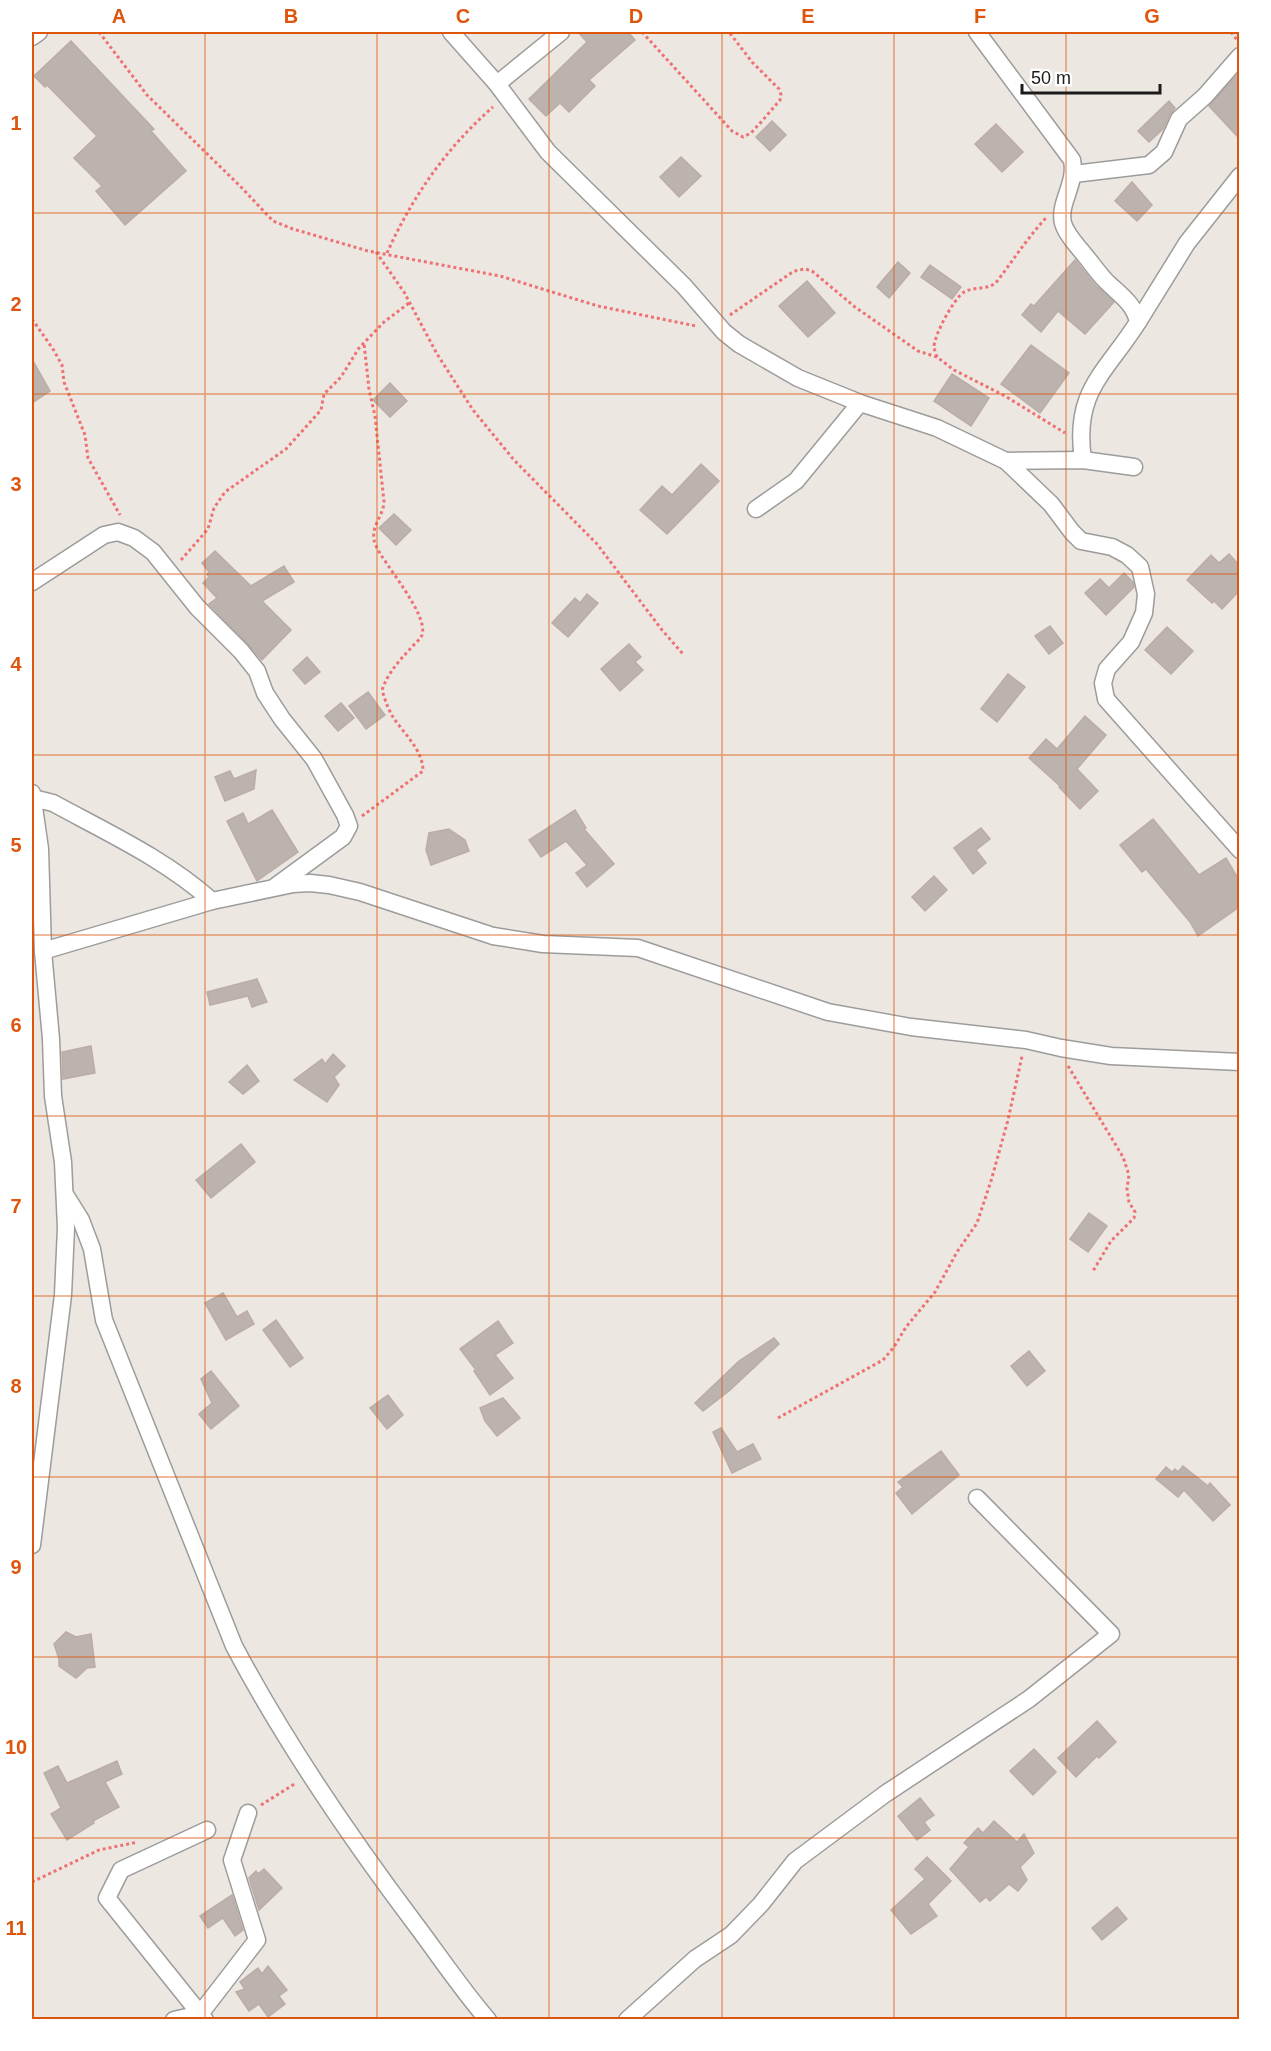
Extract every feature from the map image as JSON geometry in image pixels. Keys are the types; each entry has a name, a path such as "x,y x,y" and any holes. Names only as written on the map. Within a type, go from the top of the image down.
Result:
{"street":[{"path":"32,37 39,32"},
{"path":"451,32 502,90 548,152 684,286 721,328 758,357 798,378 860,403 937,428 1006,461 1051,504 1081,541 1112,547 1127,555 1140,567 1146,594 1144,613 1131,642 1107,669 1103,683 1106,699 1239,850"},
{"path":"502,90 561,32"},
{"path":"977,32 1072,160 1074,174 1065,205 1063,224 1074,242 1106,280 1132,306 1138,322"},
{"path":"1074,174 1149,165 1156,160 1164,152 1179,119 1205,96 1239,56"},
{"path":"1083,460 1080,441 1083,408 1090,388 1138,322 1187,243 1239,176"},
{"path":"756,509 796,482 860,403"},
{"path":"1006,461 1083,460 1134,467"},
{"path":"32,582 104,535 118,532 134,538 153,552 197,607 241,651 257,671 265,693 282,719 314,759 349,826 343,837 273,888"},
{"path":"32,1545 63,1295 66,1196 52,1096 51,1039 43,951 40,849 32,795 53,803 165,864 194,884 212,901"},
{"path":"43,951 212,901 302,884 329,885 360,892 493,936 543,944 638,948 828,1012 911,1027 1026,1040 1111,1056 1239,1062"},
{"path":"66,1196 81,1220 92,1249 104,1320 234,1646 309,1774 391,1891 488,2019"},
{"path":"627,2019 695,1959 731,1935 761,1904 795,1861 885,1794 1029,1699 1111,1634 977,1498"},
{"path":"202,2017 257,1940 232,1860 248,1813"},
{"path":"202,2017 107,1898 121,1870 207,1830"},
{"path":"174,2019 202,2017"}],"path":[{"path":"99,32 147,95 273,221 292,229 376,252 500,276 598,306 721,328 794,271 805,269 812,271 855,307 918,351 937,357 954,370 995,390 1080,441"},
{"path":"642,32 732,130 743,137 751,133 762,121 780,100 781,95 779,89 752,62 729,32"},
{"path":"1231,32 1239,43"},
{"path":"386,254 415,197 502,90"},
{"path":"937,357 934,348 936,338 955,301 964,292 991,286 997,282 1045,219 1065,205"},
{"path":"376,252 410,303 437,354 472,410 514,460 597,544 683,654"},
{"path":"170,573 207,529 213,518 214,508 225,492 286,449 316,417 321,410 324,394 341,377 364,343 384,322 410,303"},
{"path":"32,319 62,365 64,382 85,435 88,458 134,538"},
{"path":"349,826 423,771 423,762 393,716 382,690 389,674 422,636 423,627 400,582 375,545 373,534 383,511 384,502 364,343"},
{"path":"778,1418 883,1360 906,1327 936,1292 957,1252 977,1223 1005,1130 1026,1040"},
{"path":"1060,1048 1071,1073 1123,1157 1129,1175 1126,1189 1129,1202 1135,1212 1134,1218 1111,1241 1093,1271"}],"building":[{"path":"578,32 628,32 635,40 589,80 595,86 569,112 560,103 546,116 529,99 587,42"},
{"path":"71,41 154,129 151,131 186,171 125,225 96,191 102,186 74,158 97,136 47,85 45,87 34,76"},
{"path":"1239,73 1239,138 1209,106"},
{"path":"1169,101 1175,108 1163,129 1149,142 1138,131"},
{"path":"772,121 786,135 770,151 756,137"},
{"path":"996,124 1023,152 1002,172 975,144"},
{"path":"681,157 701,176 679,197 660,177"},
{"path":"1132,182 1152,205 1137,221 1115,201"},
{"path":"1075,260 1096,286 1114,302 1085,334 1058,311 1041,332 1022,315 1031,304 1034,306"},
{"path":"898,262 910,273 889,298 877,287"},
{"path":"930,265 961,287 952,299 921,277"},
{"path":"807,281 835,313 808,337 779,306"},
{"path":"1031,345 1069,373 1040,413 1001,384"},
{"path":"32,359 50,391 32,403"},
{"path":"952,374 989,398 971,426 934,401"},
{"path":"390,383 407,401 390,417 373,400"},
{"path":"701,464 719,481 667,534 640,510 662,486 672,495"},
{"path":"394,514 411,530 396,545 379,528"},
{"path":"215,551 251,586 284,566 294,582 262,601 291,630 262,660 209,604 217,598 203,583 209,577 207,574 209,572 202,563"},
{"path":"1229,554 1239,565 1239,591 1222,609 1187,580 1211,555 1219,563"},
{"path":"1124,573 1133,582 1134,587 1106,615 1085,593 1100,579 1109,588"},
{"path":"587,594 598,603 568,637 552,623 575,598 580,603"},
{"path":"1050,626 1063,643 1049,654 1035,636"},
{"path":"1167,627 1193,651 1171,674 1145,650"},
{"path":"629,644 641,657 635,662 643,670 620,691 601,669"},
{"path":"307,657 320,672 305,684 293,670"},
{"path":"1008,674 1025,687 997,722 981,709"},
{"path":"368,692 385,715 366,729 349,706"},
{"path":"341,703 354,718 338,731 325,716"},
{"path":"1085,716 1106,735 1077,769 1098,791 1080,809 1060,786 1029,758 1046,739 1057,749"},
{"path":"256,770 254,789 225,801 215,777 230,771 234,779"},
{"path":"272,810 298,852 257,881 227,821 243,813 248,824"},
{"path":"575,810 586,828 584,829 614,864 587,887 576,873 587,865 566,841 541,857 529,840"},
{"path":"1153,819 1199,875 1226,858 1239,880 1239,907 1198,936 1190,922 1146,869 1142,872 1120,845"},
{"path":"981,828 990,839 976,850 986,863 973,874 954,848"},
{"path":"449,829 465,840 469,851 431,865 426,850 429,833"},
{"path":"934,876 947,890 925,911 912,897"},
{"path":"257,979 267,1002 252,1007 248,996 210,1005 207,992"},
{"path":"91,1046 95,1073 63,1079 62,1052"},
{"path":"333,1054 345,1066 334,1077 339,1085 327,1102 294,1080 322,1059 325,1064"},
{"path":"247,1065 259,1081 243,1094 229,1082"},
{"path":"241,1144 255,1162 211,1198 196,1180"},
{"path":"1089,1213 1107,1226 1088,1252 1070,1239"},
{"path":"223,1293 237,1317 247,1311 254,1324 226,1340 205,1303"},
{"path":"276,1320 303,1358 290,1367 263,1330"},
{"path":"498,1321 513,1343 495,1355 513,1378 490,1395 474,1371 476,1370 460,1349"},
{"path":"774,1338 779,1344 729,1391 703,1411 695,1403 739,1361"},
{"path":"1029,1351 1045,1371 1027,1386 1011,1366"},
{"path":"211,1371 239,1406 211,1429 199,1414 212,1403 201,1379"},
{"path":"388,1395 403,1415 387,1429 370,1408"},
{"path":"503,1398 520,1418 497,1436 485,1421 480,1408"},
{"path":"721,1428 737,1452 753,1444 761,1459 732,1473 713,1432"},
{"path":"941,1451 959,1475 912,1514 896,1493 903,1487 898,1482"},
{"path":"1183,1466 1208,1486 1210,1483 1230,1505 1213,1521 1184,1490 1178,1497 1156,1479 1166,1467 1172,1472 1175,1469 1178,1472"},
{"path":"66,1632 76,1637 91,1634 95,1667 87,1668 76,1678 59,1666 54,1644"},
{"path":"1097,1721 1116,1742 1099,1758 1097,1756 1076,1777 1058,1758"},
{"path":"1034,1749 1056,1772 1033,1795 1010,1771"},
{"path":"117,1761 122,1774 105,1782 119,1807 93,1821 94,1823 67,1840 51,1814 61,1808 44,1773 58,1766 67,1783"},
{"path":"920,1798 934,1815 924,1822 930,1830 917,1840 898,1816"},
{"path":"994,1821 1017,1842 1024,1834 1034,1853 1020,1867 1027,1880 1018,1891 1009,1884 990,1901 986,1897 980,1902 950,1869 969,1847 964,1843 978,1828 983,1833"},
{"path":"927,1857 951,1881 928,1904 937,1916 911,1934 891,1910 925,1879 915,1869"},
{"path":"264,1869 282,1888 259,1910 249,1878 256,1871 258,1874"},
{"path":"232,1895 243,1930 235,1936 223,1918 208,1928 200,1916"},
{"path":"1117,1907 1127,1919 1102,1940 1092,1928"},
{"path":"268,1966 287,1990 279,1996 285,2004 268,2017 259,2004 249,2011 236,1992 245,1989 240,1982 258,1968 262,1974"}]}
